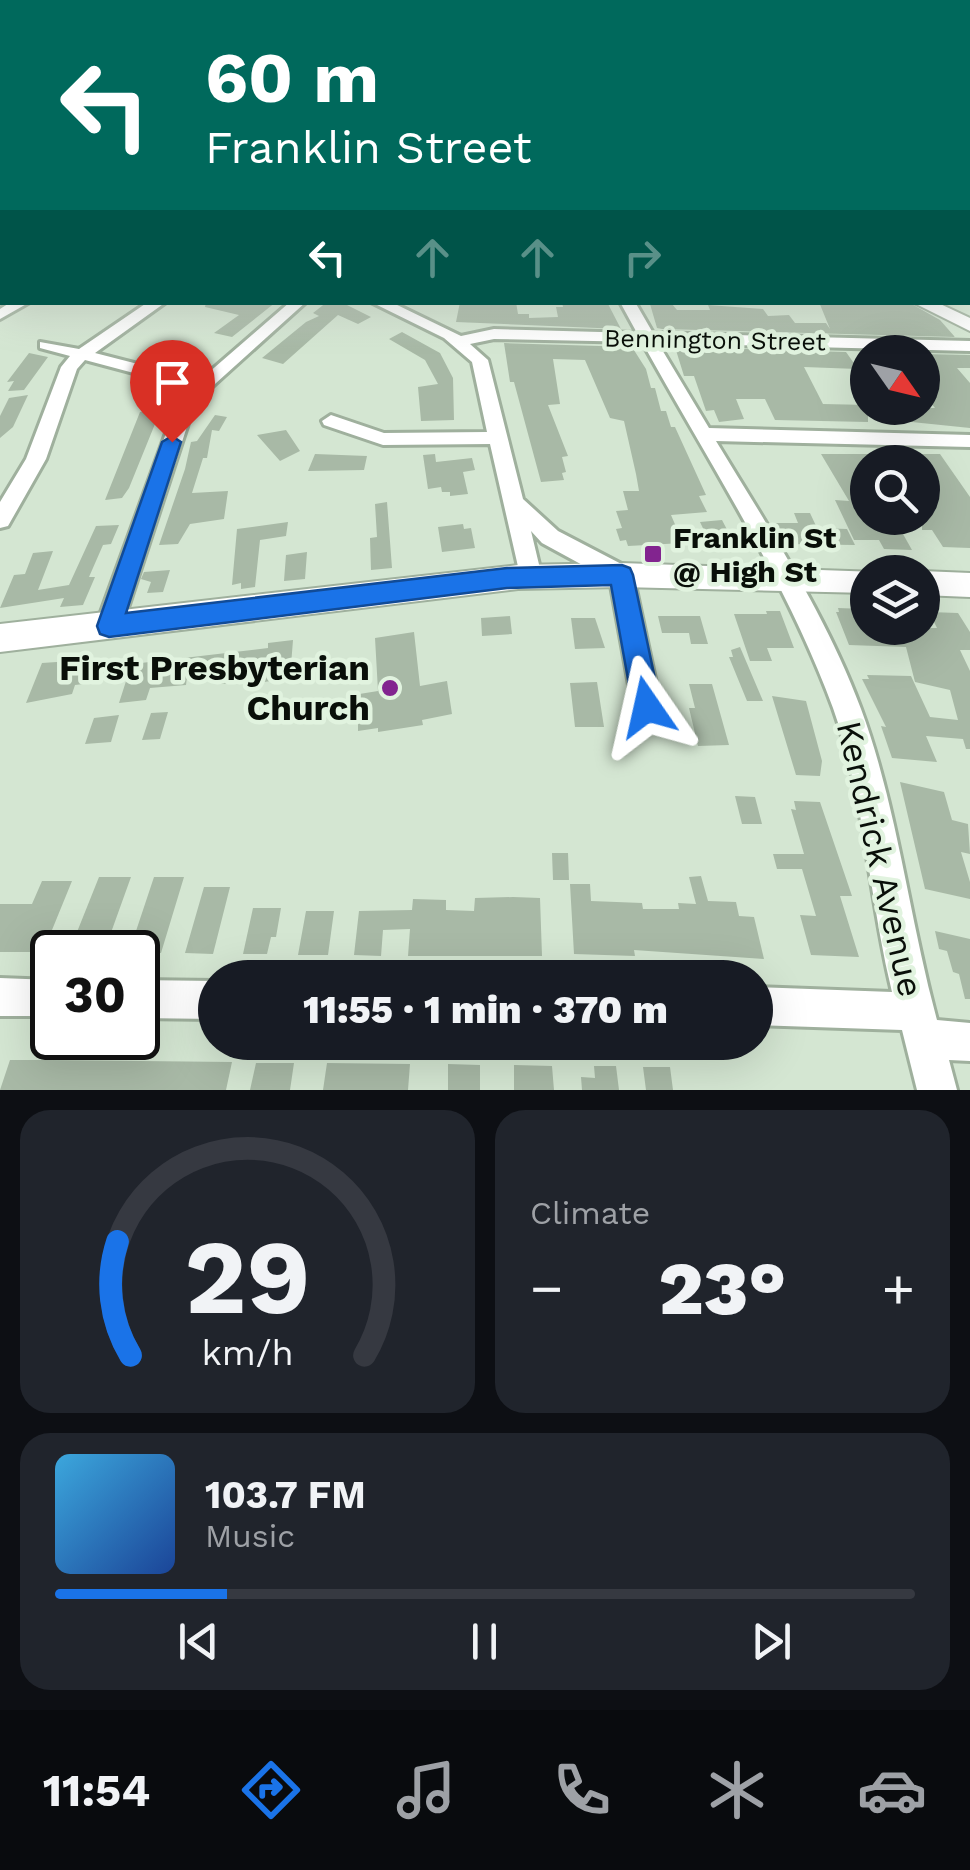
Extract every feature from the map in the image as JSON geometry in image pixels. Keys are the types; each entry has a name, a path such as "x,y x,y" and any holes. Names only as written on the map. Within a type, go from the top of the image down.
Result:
{"main road":[{"path":"927,305 970,325"},
{"path":"0,638 530,576 850,581"},
{"path":"940,583 970,584"}],"street":[{"path":"0,520 29,474 68,370 82,354 155,305"},
{"path":"109,626 184,405 200,384 294,305"},
{"path":"384,305 461,341 482,364 530,576"},
{"name":"Kendrick Avenue","path":"628,305 786,579 812,628 854,729 937,1090"},
{"name":"Bennington Street","path":"461,341 489,334 970,346"},
{"path":"46,345 200,384"},
{"path":"331,422 383,439 500,438"},
{"path":"702,434 970,441"},
{"path":"515,502 550,537 622,575 647,707"},
{"path":"0,997 30,998"},
{"path":"160,999 198,1000"},
{"path":"773,1006 885,1008 919,1025 970,1042"}],"building":[{"path":"272,305 232,337 214,333 239,315 205,307"},
{"path":"323,305 347,305 371,317 358,324 338,315 283,364 262,358 319,316 313,313"},
{"path":"459,305 516,305 518,314 529,314 529,318 558,317 556,307 563,305 609,305 621,329 456,322"},
{"path":"650,305 673,305 677,310 710,310 708,305 763,309 768,316 789,315 795,323 826,323 830,329 820,305 913,305 940,320 955,337 662,329 657,328"},
{"path":"402,332 440,353 453,378 454,420 421,421 418,387 438,384 425,360 389,339"},
{"path":"504,343 632,347 706,495 699,496 707,512 671,515 683,543 628,546 626,540 620,541 616,529 622,528 616,511 628,510 623,491 639,491 636,474 624,421 610,418 585,360 553,359 560,404 548,405 568,456 562,457 564,480 541,482 514,382 510,382"},
{"path":"675,347 846,352 850,369 804,367 823,404 850,405 850,422 775,420 765,399 736,399 744,419 719,422 714,410 706,411 694,376 684,376"},
{"path":"29,353 48,357 24,390 8,391 14,381 7,382"},
{"path":"940,354 970,355 970,368 957,368 970,383 970,428 940,425"},
{"path":"28,395 13,427 0,438 0,416 9,398"},
{"path":"157,410 153,420 157,419 129,488 122,498 105,500 140,412"},
{"path":"215,415 227,417 219,431 212,430 207,458 203,458 192,493 228,491 224,519 190,524 178,544 159,545 191,442 197,441"},
{"path":"286,430 300,451 280,461 257,435"},
{"path":"315,454 367,456 364,470 308,471"},
{"path":"435,454 436,462 472,458 475,470 463,472 468,494 450,496 441,487 428,489 423,455"},
{"path":"821,454 850,454 850,532 835,500 849,501"},
{"path":"940,454 970,497 970,548 943,547 935,535 940,535"},
{"path":"387,502 392,568 371,570 370,538 377,537 375,504"},
{"path":"794,513 810,513 817,528 847,529 855,545 784,544 776,523 798,523"},
{"path":"722,520 734,543 711,545 700,522"},
{"path":"288,522 286,536 260,540 255,587 241,589 241,583 232,585 237,529"},
{"path":"463,524 464,529 471,528 475,548 442,552 438,527"},
{"path":"119,525 111,544 103,545 89,577 95,577 83,605 60,607 64,598 0,608 14,575 25,574 33,553 53,551 38,590 69,585 96,526"},
{"path":"852,535 904,535 912,550 884,549 879,540 854,540"},
{"path":"307,552 305,579 284,581 286,555"},
{"path":"170,570 163,592 147,593 151,582 141,579 144,572"},
{"path":"838,608 850,608 850,645 940,645 940,612 958,613 970,632 970,650 960,650 970,671 970,749 966,749 963,739 926,736 937,762 892,758 881,726 886,727 862,679 869,679 867,675 911,676 930,717 958,720 950,690 915,682 906,647 849,645"},
{"path":"766,611 780,611 794,648 767,648 772,661 750,661 734,614 767,614"},
{"path":"510,616 512,634 482,636 481,618"},
{"path":"658,616 700,616 708,644 691,644 689,633 662,633"},
{"path":"571,618 595,618 605,648 575,649"},
{"path":"414,632 420,686 447,681 452,714 422,720 423,725 358,731 358,719 348,721 347,696 378,691 375,638"},
{"path":"293,640 290,678 264,682 265,671 237,673 235,683 220,684 223,674 187,677 186,685 150,688 146,700 119,703 127,678 119,679 124,665 268,648 268,643"},
{"path":"740,647 763,701 747,701 729,657 733,657 731,650"},
{"path":"101,659 92,683 75,685 72,694 26,703 42,663"},
{"path":"597,682 604,727 575,727 570,683"},
{"path":"689,684 712,684 729,745 698,746 689,708 695,708"},
{"path":"772,696 806,701 822,761 820,776 796,775"},
{"path":"168,712 160,739 142,740 151,713"},
{"path":"119,715 111,742 85,744 94,718"},
{"path":"900,782 944,792 952,820 968,824 970,854 961,852 970,882 970,899 925,889"},
{"path":"735,796 755,797 762,824 742,824"},
{"path":"794,801 820,802 852,896 840,896 859,957 811,955 800,915 816,916 802,869 777,869 773,854 804,854 791,809 796,810"},
{"path":"552,853 568,853 569,880 553,880"},
{"path":"701,876 708,901 736,902 739,916 754,917 764,959 634,950 635,956 574,954 570,884 590,884 591,901 642,903 643,909 679,909 678,903 696,904 689,877"},
{"path":"99,877 131,877 112,930 78,930"},
{"path":"154,877 184,877 161,953 160,930 136,930"},
{"path":"42,881 72,881 52,930 30,930 30,952 0,952 0,904 32,904"},
{"path":"204,887 230,887 213,954 185,953"},
{"path":"475,898 540,898 542,956 408,956 410,929 383,930 381,956 354,955 359,911 412,910 413,899 446,900 446,910 474,911"},
{"path":"253,908 281,908 276,937 271,937 267,954 243,954"},
{"path":"306,911 334,911 328,955 298,955"},
{"path":"935,931 970,939 970,999 965,999 959,974 953,972 947,951 939,949"},
{"path":"10,1060 232,1062 226,1090 0,1090"},
{"path":"256,1063 294,1063 290,1090 250,1090"},
{"path":"327,1063 410,1064 408,1090 323,1090"},
{"path":"448,1064 480,1065 480,1090 448,1090"},
{"path":"514,1065 552,1066 554,1090 514,1090"},
{"path":"594,1066 616,1066 619,1090 582,1090 581,1077 595,1078"},
{"path":"643,1067 670,1067 673,1090 646,1090"}],"place":[{"name":"Franklin St @ High St","path":"653,554"},
{"name":"First Presbyterian Church","path":"390,688"}],"route":[{"path":"172,442 109,626 507,578 622,575 647,707"}]}
